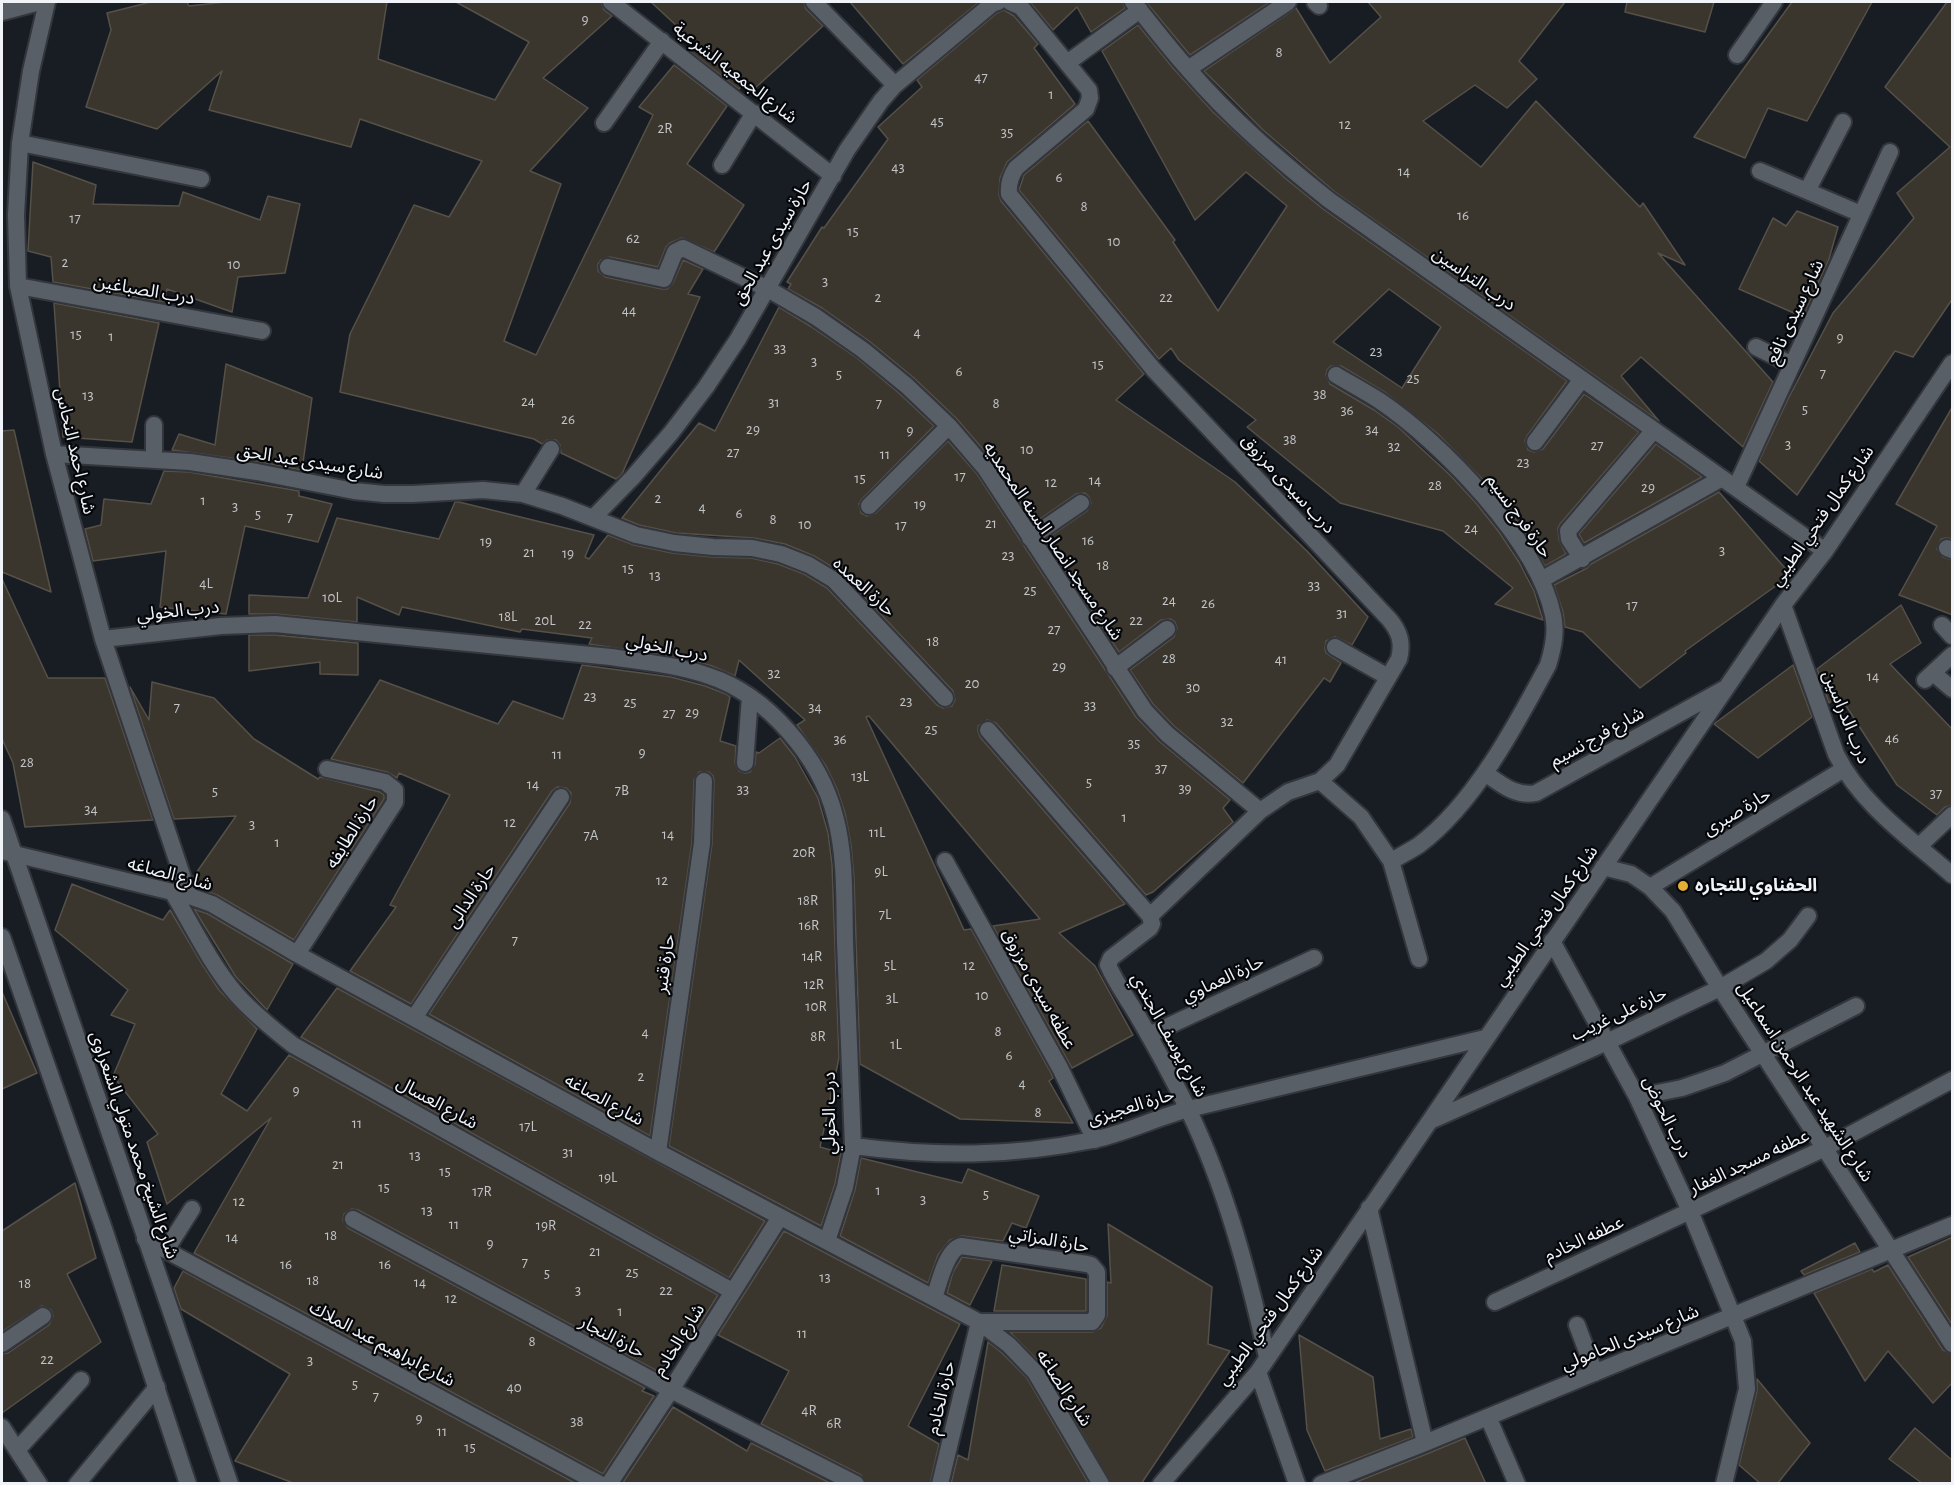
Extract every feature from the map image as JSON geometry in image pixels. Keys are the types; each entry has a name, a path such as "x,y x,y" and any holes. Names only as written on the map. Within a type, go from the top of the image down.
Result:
{"street":[{"path":"2,12 40,2"},
{"name":"شارع احمد النحاس","path":"47,2 31,71 20,143 16,214 18,286 54,454 103,639 181,894"},
{"name":"شارع الجمعيه الشرعية","path":"611,2 833,176"},
{"path":"814,2 895,86"},
{"name":"حارة سيدى عبد الحق","path":"593,518 633,477 678,424 738,339 864,125 895,86 992,4 998,2"},
{"path":"1010,2 1021,7 1067,63 1137,6"},
{"path":"1188,69 1288,2"},
{"path":"1737,55 1774,2"},
{"name":"درب التراسين","path":"1137,6 1188,69 1228,112 1277,158 1329,200 1825,551"},
{"path":"604,123 662,41"},
{"name":"درب سيدى مرزوق","path":"1067,63 1089,90 1089,104 1016,168 1008,185 1009,194 1154,370 1396,628 1401,648 1399,659 1337,765 1320,781 1288,792 1260,811 1150,916"},
{"path":"722,165 754,113"},
{"path":"1807,191 1843,122"},
{"path":"20,143 201,179"},
{"name":"شارع سيدى نافع","path":"1729,483 1792,365 1890,152"},
{"path":"1760,171 1861,214"},
{"name":"شارع مسجد انصار السنه المحمديه","path":"608,267 664,279 675,252 683,248 768,289 816,317 863,350 907,386 949,426 984,468 1135,699 1155,723 1260,811"},
{"name":"درب الصباغين","path":"18,286 262,331"},
{"path":"1756,348 1792,365"},
{"name":"شارع كمال فتحي الطيبي","path":"1161,1484 1262,1364 1783,605 1825,551 1953,363"},
{"name":"حارة فرج نسيم","path":"1336,375 1381,402 1455,464 1487,500 1516,538 1541,580 1553,616 1555,632 1548,665 1485,773 1468,797 1419,845 1391,861"},
{"path":"1535,442 1582,379"},
{"path":"154,425 154,459"},
{"path":"869,506 949,426"},
{"path":"1582,558 1569,538 1568,531 1654,430"},
{"path":"523,494 551,449"},
{"name":"شارع سيدى عبد الحق","path":"54,454 154,459 235,469 354,491 384,494 483,490 523,494 593,518"},
{"path":"1541,580 1729,483"},
{"path":"1030,538 1081,503"},
{"name":"حارة العمده","path":"593,518 645,537 674,543 752,548 781,554 809,565 834,580 945,698"},
{"name":"درب الدراسين","path":"1783,605 1836,754 1844,770 1866,799 1953,875"},
{"name":"درب الخولي","path":"103,639 221,626 275,624 611,657 664,665 710,676 750,697 790,731 817,770 835,815 842,863 853,1146 845,1187 827,1241"},
{"path":"1115,668 1167,629"},
{"path":"1335,647 1388,677"},
{"path":"1953,655 1929,677 1953,689"},
{"name":"شارع فرج نسيم","path":"1485,773 1515,792 1536,793 1727,687"},
{"path":"745,762 750,697"},
{"path":"988,730 1150,916"},
{"name":"حارة الطايفه","path":"297,954 395,802 394,790 385,782 327,769"},
{"name":"حارة صبرى","path":"1650,887 1844,770"},
{"name":"حارة قنبر","path":"658,1152 702,843 704,781"},
{"path":"1320,781 1361,817 1391,861 1419,959"},
{"name":"حارة الدالى","path":"414,1018 561,797"},
{"path":"1919,846 1953,815"},
{"name":"شارع الشيخ محمد متولي الشعراوى","path":"2,819 8,853 231,1483"},
{"name":"شارع الصاغه","path":"8,853 181,894 212,904 297,954 658,1152 979,1322 1010,1345 1035,1372 1101,1484"},
{"name":"عطفه سيدى مرزوق","path":"945,861 1060,1068 1095,1140"},
{"name":"شارع الشهيد عبد الرحمن اسماعيل","path":"1603,867 1631,874 1650,887 1673,910 1720,988 1953,1344"},
{"name":"شارع العسال","path":"181,894 215,965 237,995 264,1022 293,1045 732,1291"},
{"name":"شارع يوسف الجندي","path":"1150,916 1152,924 1150,928 1111,958 1108,965 1149,1035 1188,1109 1214,1168 1235,1229 1252,1292 1262,1364 1297,1484"},
{"name":"حارة على غريب","path":"1429,1121 1607,1042 1720,988 1766,961 1790,940 1808,916"},
{"path":"2,937 157,1387 188,1484"},
{"name":"درب الحوض","path":"1552,941 1637,1097 1690,1211 1743,1341 1747,1389 1724,1484"},
{"name":"حارة العماوي","path":"1149,1035 1314,958"},
{"path":"1637,1097 1682,1088 1725,1072 1856,1006"},
{"name":"حارة العجيزى","path":"853,1146 910,1153 968,1155 1025,1151 1095,1140 1188,1109 1485,1038"},
{"name":"عطفه مسجد الغفار","path":"1690,1211 1825,1148 1953,1080"},
{"path":"1369,1208 1425,1443"},
{"path":"166,1250 192,1209"},
{"name":"عطفه الخادم","path":"1495,1302 1690,1211"},
{"name":"شارع الخادم","path":"609,1484 780,1217"},
{"name":"حارة النجار","path":"353,1219 671,1390 856,1484"},
{"name":"شارع سيدى الحامولي","path":"1321,1484 1953,1225"},
{"name":"شارع ابراهيم عبد الملاك","path":"146,1239 600,1484"},
{"name":"حارة المزاتي","path":"934,1298 950,1255 956,1247 961,1246 1087,1264 1097,1272 1097,1315 1092,1322 979,1322"},
{"path":"2,1344 43,1316"},
{"name":"حارة الخادم","path":"940,1484 979,1322"},
{"path":"1577,1325 1596,1373"},
{"path":"17,1450 81,1380"},
{"path":"77,1484 157,1387"},
{"path":"1488,1417 1517,1484"},
{"path":"2,1427 39,1484"}],"building":[{"path":"151,2 187,2 189,6 226,2 387,2 378,59 495,100 529,42 456,2 601,2 604,10 612,16 543,78 588,108 530,171 561,184 504,341 536,355 653,115 639,107 674,65 727,106 687,164 744,205 714,252 682,238 666,247 658,267 610,257 601,260 598,264 598,271 605,277 662,289 667,289 673,283 683,260 703,269 688,294 700,297 622,474 616,479 561,453 560,445 556,440 547,440 542,444 534,439 340,392 350,334 414,205 449,217 482,161 360,119 351,147 209,110 222,71 157,129 86,107 111,30 107,13"},
{"path":"651,2 804,2 806,9 823,26 753,90 744,83 739,89 687,49 693,41"},
{"path":"850,2 979,2 903,64"},
{"path":"1030,2 1123,2 1125,8 1091,32 1077,7 1053,30"},
{"path":"1146,2 1270,2 1190,55"},
{"path":"1368,2 1565,2 1519,61 1537,79 1507,108 1475,85 1423,121 1481,167 1536,101 1640,207 1643,203 1685,265 1658,253 1773,382 1743,447 1641,357 1621,376 1659,421 1335,192 1263,130 1204,71 1296,8 1330,63 1381,17"},
{"path":"1627,2 1714,2 1705,32 1625,12"},
{"path":"1792,2 1872,2 1807,121 1768,108 1745,158 1694,137"},
{"path":"1947,2 1953,2 1953,298 1913,357 1895,351 1797,495 1759,461 1833,313 1914,218 1897,193 1950,147 1885,87"},
{"path":"1004,10 1014,16 1038,44 1034,48 1075,104 1007,162 1000,178 999,195 1001,201 1144,374 1116,400 1235,482 1307,551 1368,617 1352,645 1335,637 1326,641 1326,653 1341,663 1330,682 1324,678 1243,783 1174,726 1153,704 1130,670 1174,637 1177,628 1175,622 1171,619 1161,620 1119,652 1045,540 1087,511 1091,503 1089,497 1085,493 1076,494 1034,523 994,462 956,418 914,378 869,341 822,308 788,289 791,284 787,282 822,227 824,228 888,139 878,127 922,87 917,80 997,13"},
{"path":"1138,25 1213,112 1285,178 1323,209 1567,381 1527,436 1525,441 1528,450 1534,452 1543,449 1584,394 1639,432 1560,524 1559,540 1566,554 1545,566 1516,520 1492,489 1437,433 1386,393 1341,366 1331,366 1327,370 1326,375 1330,384 1398,427 1450,475 1476,503 1519,562 1534,591 1543,620 1495,604 1513,588 1443,531 1340,503 1247,427 1256,420 1179,360 1171,348 1159,359 1019,190 1024,175 1088,121 1175,240 1173,242 1218,311 1287,206 1246,172 1195,220 1102,51","holes":["1389,289 1441,327 1402,388 1333,342"]},
{"path":"33,162 96,185 93,204 179,206 183,192 260,220 268,196 300,204 285,273 238,277 232,312 167,289 164,302 53,282 51,257 28,251"},
{"path":"1797,211 1838,227 1829,259 1803,317 1739,289 1773,218 1786,226"},
{"path":"54,303 159,323 132,442 63,437"},
{"path":"779,307 857,358 934,426 862,499 859,504 861,513 867,516 876,513 948,441 977,474 1136,717 1160,742 1230,800 1223,808 1233,822 1153,892 1146,895 996,723 987,720 978,726 980,737 1125,904 1059,933 1095,966 1133,1035 1072,1068 993,926 1040,919 869,716 866,717 964,930 971,929 1051,1073 1053,1078 1049,1081 1073,1123 960,1119 860,1064 854,878 845,813 826,766 797,725 805,720 739,660 735,676 687,659 589,644 592,638 522,629 520,632 402,607 399,615 357,597 357,622 276,614 249,614 249,595 308,598 337,518 439,539 455,502 459,502 594,535 585,557 589,559 608,535 634,545 672,553 751,558 778,564 804,574 827,588 937,705 943,708 952,706 955,700 953,691 842,573 814,556 785,544 754,538 676,533 639,525 622,518 699,423 715,431"},
{"path":"226,364 312,398 302,470 172,450 179,434 215,445"},
{"path":"1953,406 1953,539 1941,539 1937,549 1943,557 1953,560 1953,615 1899,595 1937,526 1896,504"},
{"path":"14,430 51,592 2,572 2,431"},
{"path":"1656,444 1702,477 1584,543 1579,534"},
{"path":"164,471 189,472 299,491 299,496 332,504 318,542 245,526 226,614 160,607 166,551 93,561 85,529 101,525 104,499 151,504"},
{"path":"1719,492 1791,575 1685,651 1686,653 1640,688 1583,632 1565,627 1563,612 1554,585"},
{"path":"2,579 48,678 105,678 153,820 25,827 13,763 2,739"},
{"path":"1901,605 1921,643 1890,664 1953,730 1953,805 1945,807 1937,815 1897,785 1839,695 1829,703 1817,669"},
{"path":"249,635 275,635 358,643 358,675 320,674 320,662 249,671"},
{"path":"582,665 671,677 726,694 730,697 720,741 736,746 735,763 739,771 750,772 755,764 756,752 759,753 780,738 795,757 818,798 828,833 832,864 839,1058 827,1114 824,1114 827,1115 820,1147 841,1153 835,1184 821,1226 669,1146 712,844 714,781 709,772 699,772 694,780 692,842 650,1136 429,1014 570,803 571,793 566,788 557,787 552,791 411,1004 350,971 396,907 390,905 450,795 399,773 397,778 387,772 331,759 380,680 498,724 513,701 563,719"},
{"path":"1793,665 1812,717 1758,758 1714,724"},
{"path":"152,682 214,698 254,739 318,779 320,777 380,792 384,795 384,799 294,940 217,895 197,888 194,876 236,816 174,819 130,687 149,720"},
{"path":"72,884 163,920 170,910 219,990 257,1029 221,1094 247,1111 289,1055 718,1295 695,1332 659,1372 358,1210 352,1209 344,1214 343,1220 348,1228 645,1388 642,1391 654,1396 603,1474 194,1253 271,1118 167,1204 147,1142 158,1134 113,1076 135,1024 111,1015 128,990 55,930"},
{"path":"194,909 208,914 293,964 267,1010 236,977"},
{"path":"337,988 765,1221 729,1278 301,1037"},
{"path":"2,992 37,1073 2,1089"},
{"path":"861,1158 962,1183 968,1169 1039,1196 1026,1228 1012,1223 1003,1241 962,1236 950,1240 938,1255 928,1283 840,1236 855,1190"},
{"path":"75,1183 96,1258 67,1274 101,1342 2,1413 2,1354 8,1353 49,1325 53,1316 51,1310 42,1306 2,1332 2,1231"},
{"path":"1108,1224 1212,1287 1208,1344 1230,1351 1141,1484 1111,1484 1044,1367 1010,1332 1092,1332 1101,1328 1107,1316 1107,1282 1111,1283"},
{"path":"784,1231 960,1324 908,1426 939,1444 930,1484 866,1484 861,1475 761,1424 789,1371 718,1335"},
{"path":"1953,1237 1953,1326 1908,1257"},
{"path":"1855,1243 1860,1252 1804,1275 1801,1271"},
{"path":"962,1257 992,1261 970,1305 947,1293 953,1272"},
{"path":"1002,1265 1086,1279 1086,1311 994,1311"},
{"path":"1888,1265 1943,1350 1953,1354 1953,1382 1933,1403 1888,1351 1865,1381 1814,1293 1872,1269 1874,1272"},
{"path":"183,1271 577,1484 296,1484 235,1461 290,1374 181,1309 174,1288"},
{"path":"1299,1335 1373,1377 1380,1439 1411,1429 1413,1437 1325,1471 1307,1430"},
{"path":"988,1342 1027,1378 1089,1484 951,1484 958,1455 968,1460"},
{"path":"1757,1379 1810,1443 1777,1484 1761,1484 1739,1465 1757,1391"},
{"path":"673,1407 747,1451 751,1443 832,1484 622,1484"},
{"path":"1915,1428 1953,1461 1953,1484 1923,1484 1889,1459"},
{"path":"1465,1438 1486,1484 1351,1484 1429,1453"}],"place":[{"name":"الحفناوي للتجاره","path":"1683,886"}]}
